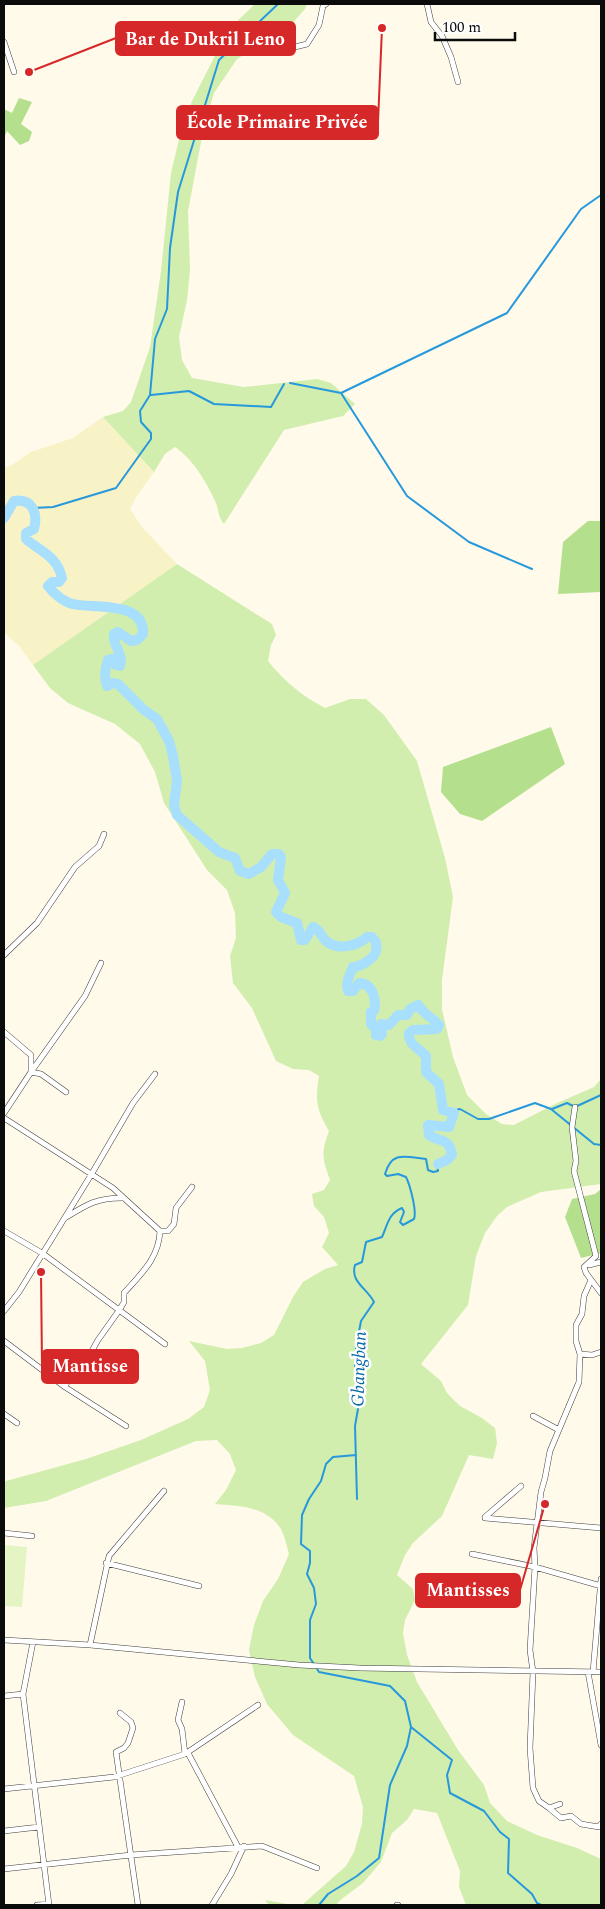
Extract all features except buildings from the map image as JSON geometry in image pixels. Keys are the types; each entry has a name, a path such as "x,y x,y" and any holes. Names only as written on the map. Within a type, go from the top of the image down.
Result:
{"street":[{"path":"291,48 307,44 318,25 323,6 326,4"},
{"path":"427,4 431,22 442,36 451,57 458,82"},
{"path":"4,42 14,72"},
{"path":"4,955 37,924 75,867 99,846 104,834"},
{"path":"4,1113 30,1072 84,996 101,963"},
{"path":"4,1032 31,1055 30,1072"},
{"path":"30,1072 41,1074 66,1092"},
{"path":"4,1311 19,1292 92,1176 133,1103 155,1074"},
{"path":"575,1108 572,1127 576,1161 574,1171 596,1256 584,1267"},
{"path":"4,1118 113,1188 160,1231 168,1232 174,1224 176,1208 192,1187"},
{"path":"63,1220 89,1203 110,1198 122,1198"},
{"path":"4,1231 42,1253 165,1344"},
{"path":"65,1387 71,1373 89,1356 120,1309 124,1302 124,1293 148,1266 159,1244 160,1231"},
{"path":"584,1267 601,1262"},
{"path":"584,1267 601,1293"},
{"path":"591,1280 584,1296 582,1314 576,1325 576,1341 580,1354 579,1382 550,1451 545,1478 540,1492 534,1548 535,1567 530,1650 533,1672 530,1748 532,1788 539,1801 561,1818 571,1816 581,1824 599,1827 601,1824"},
{"path":"4,1341 65,1387 126,1426"},
{"path":"580,1354 592,1355 601,1352"},
{"path":"4,1414 17,1423"},
{"path":"533,1416 559,1430"},
{"path":"521,1486 485,1518 601,1528"},
{"path":"90,1645 109,1556 164,1491"},
{"path":"4,1533 32,1536"},
{"path":"472,1554 535,1567 601,1586"},
{"path":"106,1564 199,1586"},
{"path":"601,1579 591,1672 601,1745"},
{"path":"4,1640 90,1645 299,1665 360,1668 601,1672"},
{"path":"33,1642 24,1694 49,1904 37,1905"},
{"path":"4,1696 24,1694"},
{"path":"182,1702 178,1720 182,1729 186,1754 241,1847"},
{"path":"4,1789 121,1775 186,1754 258,1705"},
{"path":"120,1713 130,1722 133,1728 128,1744 116,1752 121,1775 138,1905"},
{"path":"549,1808 560,1804"},
{"path":"4,1831 39,1827"},
{"path":"4,1869 44,1863 262,1846 317,1868"},
{"path":"212,1905 231,1874 241,1847"}],"shaded area":[{"path":"103,417 154,472 130,509 142,527 177,564 33,665 19,646 4,632 4,468 31,452 73,438"}],"green space":[{"path":"255,4 307,4 290,26 237,59 214,93 204,126 188,211 190,270 187,300 179,337 182,360 192,378 244,387 317,379 331,383 355,404 343,416 284,430 224,524 204,480 182,452 175,447 165,454 154,472 103,417 123,411 131,402 150,347 161,271 171,173 180,135 192,101 228,30"},
{"path":"19,98 32,102 21,124 32,132 29,141 20,145 7,131 4,138 4,109 12,113"},
{"path":"588,521 601,521 601,592 558,594 563,542"},
{"path":"177,564 272,624 276,635 271,645 268,661 294,687 325,708 350,699 366,699 384,715 417,761 445,858 453,897 442,980 442,1009 453,1057 467,1095 486,1114 502,1124 514,1125 594,1087 601,1079 601,1184 541,1192 507,1207 497,1216 485,1233 476,1256 468,1305 421,1364 441,1381 447,1393 460,1406 482,1418 495,1428 497,1443 493,1459 469,1455 442,1516 413,1543 405,1555 397,1575 413,1589 415,1600 405,1620 403,1633 407,1655 417,1682 458,1750 484,1785 490,1803 507,1821 537,1835 577,1848 601,1859 601,1905 466,1905 459,1887 460,1871 437,1813 414,1809 407,1820 392,1833 381,1862 363,1883 336,1905 269,1905 265,1900 287,1904 303,1904 346,1866 354,1852 362,1824 363,1807 354,1776 293,1735 267,1704 255,1677 249,1650 254,1625 263,1601 278,1579 289,1554 282,1531 276,1523 261,1512 243,1507 215,1504 226,1490 236,1470 230,1454 217,1440 196,1441 46,1501 4,1508 4,1483 6,1481 86,1459 141,1440 188,1419 204,1407 210,1390 205,1361 189,1341 227,1349 242,1348 261,1343 274,1335 293,1297 303,1282 325,1269 338,1265 322,1247 329,1233 324,1217 314,1206 312,1194 324,1190 330,1180 324,1156 329,1131 321,1117 317,1099 319,1076 309,1070 293,1069 276,1061 252,1008 233,983 230,956 236,938 235,913 227,890 207,870 164,803 155,772 140,744 115,724 68,703 50,688 33,665"},
{"path":"551,727 565,764 482,821 460,814 441,792 443,767"},
{"path":"601,1189 601,1253 581,1258 565,1217 572,1199 595,1194"},
{"path":"4,1545 27,1547 22,1607 4,1606"}],"waterway":[{"path":"33,508 53,507 116,488 151,439 151,433 141,422 140,411 150,395 155,339 167,309 170,248 178,192 219,60 278,4"},
{"path":"290,383 341,393 507,313 581,209 601,195"},
{"path":"151,395 189,391 214,404 271,407 284,384"},
{"path":"341,393 407,496 469,542 532,569"},
{"name":"Gbangban","path":"4,518 14,501 26,502 33,508 35,518 34,529 26,533 26,539 48,555 60,571 62,578 59,582 52,582 48,586 59,597 73,604 116,608 127,611 136,616 141,623 143,634 137,640 131,641 118,632 114,634 121,661 120,666 116,665 113,659 108,660 105,680 107,686 113,683 118,684 144,710 157,719 169,741 177,781 174,805 177,815 219,852 235,858 240,871 249,874 261,867 272,854 279,854 281,857 278,880 285,893 276,912 281,917 297,923 301,940 305,940 313,927 317,929 326,941 336,946 353,945 367,937 372,937 376,942 375,954 366,962 353,967 347,985 348,991 353,991 359,983 364,984 370,989 375,1002 374,1011 371,1012 371,1024 376,1029 376,1035 380,1036 382,1034 381,1024 389,1025 398,1015 407,1015 410,1009 418,1005 439,1025 437,1029 413,1030 409,1033 412,1043 426,1056 426,1072 439,1084 443,1110 454,1113 449,1127 428,1125 429,1135 444,1141 451,1149 452,1155 447,1160 438,1164"},
{"path":"552,1109 567,1103 575,1107 601,1095"},
{"path":"452,1111 460,1109 478,1119 489,1119 535,1103 551,1109 594,1144 601,1145"},
{"name":"Gbangban","path":"357,1499 355,1426 362,1386 355,1366 356,1347 361,1321 374,1302 357,1280 354,1271 355,1265 362,1262 366,1242 382,1237 389,1220 397,1210 402,1208 404,1212 400,1222 403,1225 414,1219 414,1204 406,1177 398,1174 387,1176 385,1174 392,1161 401,1157 426,1159 428,1170 433,1172 438,1171 437,1165"},
{"path":"356,1455 333,1457 326,1464 321,1481 309,1499 302,1515 301,1544 310,1551 310,1563 307,1574 314,1588 316,1604 310,1620 310,1658 319,1672 390,1686 405,1701 411,1727 452,1760 447,1775 450,1793 484,1811 500,1832 509,1839 508,1873 532,1894 537,1903 541,1905"},
{"path":"319,1905 328,1894 357,1876 379,1858 390,1785 407,1746 411,1727"}],"place":[{"name":"École Primaire Privée","path":"382,28"},
{"name":"Bar de Dukril Leno","path":"29,72"},
{"name":"Mantisse","path":"41,1272"},
{"name":"Mantisses","path":"545,1504"}]}
